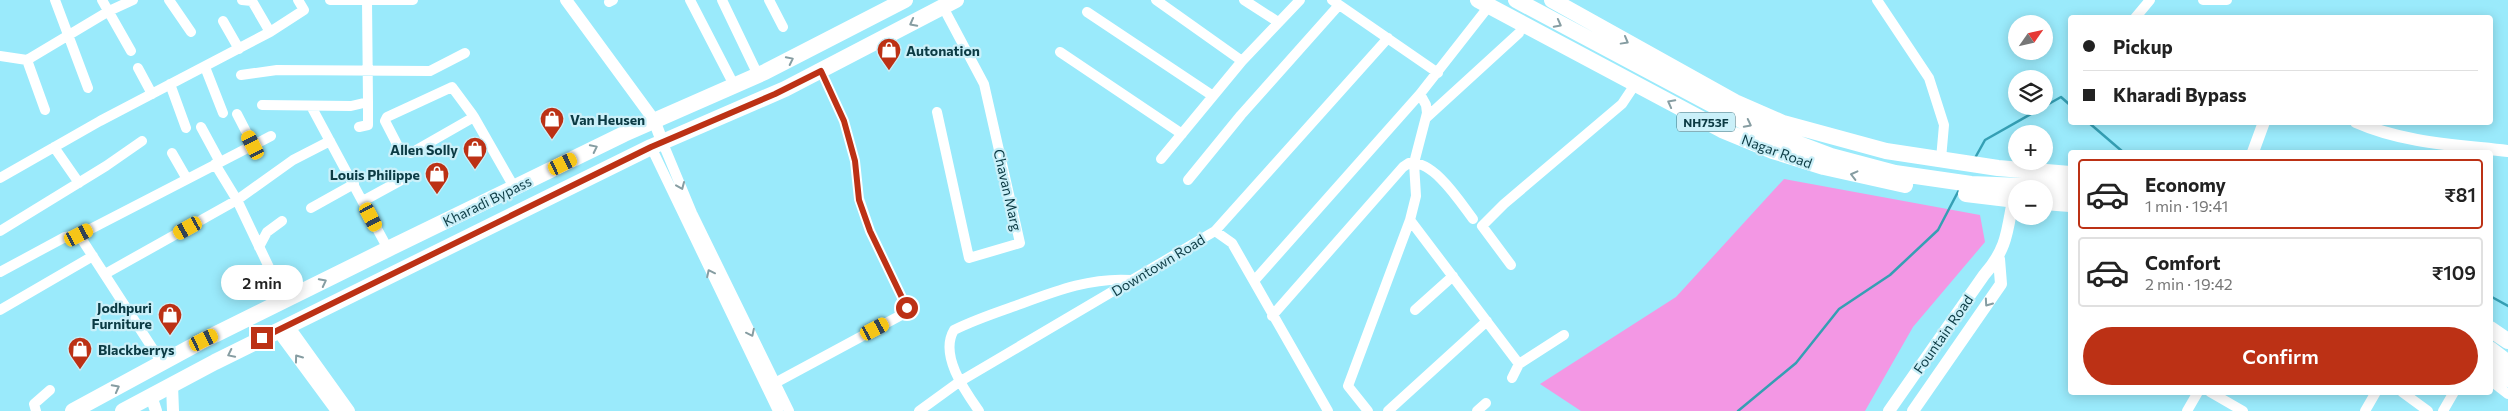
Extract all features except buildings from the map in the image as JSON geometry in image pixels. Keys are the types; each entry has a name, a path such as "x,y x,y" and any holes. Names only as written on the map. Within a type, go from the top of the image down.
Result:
{"highway":[{"name":"Kharadi Bypass","path":"73,411 162,363 388,249 649,122 758,75 905,0"},
{"path":"1516,0 1717,108 1788,142 1895,173 1960,188 2008,194"},
{"name":"Nagar Road","path":"1552,0 1735,102 1783,123 1886,151 1972,164 2068,174"},
{"name":"Kharadi Bypass","path":"123,411 154,403 172,385 283,328 656,144 775,94 949,3"},
{"name":"Nagar Road","path":"1484,3 1722,130 1773,151 1880,181 1960,188"},
{"path":"2034,180 2044,172"},
{"path":"2053,190 2068,188"},
{"path":"2053,203 2068,204"},
{"path":"2493,331 2508,342"},
{"path":"2493,352 2508,363"},
{"path":"2493,368 2508,379"}],"street":[{"path":"55,0 88,88"},
{"path":"102,0 132,51"},
{"path":"0,56 27,60 109,11 132,0"},
{"path":"169,0 191,32"},
{"path":"242,0 252,1 270,32"},
{"path":"0,178 170,84 270,32 304,10 298,0"},
{"path":"330,0 413,0"},
{"path":"566,0 640,103 656,144 778,411"},
{"path":"690,0 734,86"},
{"path":"722,0 758,75"},
{"path":"769,0 783,27"},
{"path":"1156,0 1242,61"},
{"path":"1244,0 1278,22"},
{"path":"1161,159 1242,61 1300,0"},
{"path":"1876,0 1929,78 1944,125 1941,159"},
{"path":"2138,15 2150,0"},
{"path":"2203,0 2227,0"},
{"path":"360,127 368,125 367,1"},
{"name":"Chavan Marg","path":"937,112 969,258 1020,243 984,84 949,3"},
{"path":"1188,180 1336,3 1438,73"},
{"path":"1254,281 1438,73 1484,3"},
{"path":"1088,12 1213,96"},
{"path":"223,21 239,49"},
{"path":"1426,118 1519,33"},
{"path":"1215,231 1388,38"},
{"path":"241,75 277,70 430,71 465,52"},
{"path":"1060,52 1182,134"},
{"path":"27,60 45,110"},
{"path":"205,67 223,113"},
{"path":"138,68 152,94"},
{"path":"775,383 905,313 907,308 870,231 859,200 855,161 844,121 821,71"},
{"path":"170,84 186,128"},
{"path":"474,117 411,153 400,150 385,122 387,117 443,89 452,87 474,117 514,188"},
{"path":"1511,265 1482,226 1504,204 1622,104 1632,89"},
{"path":"1368,411 1348,386 1410,220 1416,196 1414,163 1426,118 1426,104 1420,94"},
{"path":"262,105 351,106 368,102"},
{"path":"311,106 388,249"},
{"path":"237,114 253,145"},
{"path":"2254,150 2263,125"},
{"path":"2363,125 2378,131 2442,144 2508,151"},
{"path":"201,127 285,300"},
{"path":"0,272 65,237 79,235 271,136"},
{"path":"0,231 124,155 142,141"},
{"path":"105,274 237,200 293,160 330,141"},
{"path":"656,144 789,411"},
{"path":"54,147 79,183"},
{"path":"172,153 187,179"},
{"path":"1272,316 1403,167 1414,163 1423,166 1442,180 1474,219"},
{"path":"363,201 406,178"},
{"path":"311,208 354,184"},
{"path":"1410,220 1520,364"},
{"path":"259,248 267,232 282,221"},
{"name":"Fountain Road","path":"1889,411 1984,275 1998,258 2008,225"},
{"name":"Downtown Road","path":"920,411 959,382 1215,231 1232,243 1328,411"},
{"path":"79,235 162,363"},
{"path":"0,310 93,256"},
{"name":"Fountain Road","path":"1918,409 2001,284 1998,258"},
{"path":"1415,310 1453,276"},
{"path":"979,411 959,382 949,348 949,338 954,330 1063,288 1116,279 1132,280"},
{"path":"1388,411 1487,321"},
{"path":"283,328 338,411"},
{"path":"283,328 349,411"},
{"path":"1512,378 1520,364 1564,335"},
{"path":"2493,382 2508,394"},
{"path":"172,385 173,411"},
{"path":"36,411 34,404 50,390"},
{"path":"2187,411 2196,395"},
{"path":"2215,395 2243,411"},
{"path":"2365,411 2373,395"},
{"path":"2406,395 2428,411"},
{"path":"2443,411 2452,395"},
{"path":"1477,411 1486,403"}],"shaded area":[{"path":"1784,179 1980,215 1985,242 1913,327 1865,411 1581,411 1540,384 1676,297"}],"waterway":[{"path":"1975,158 1985,140 2061,97 2068,103"},
{"path":"2092,125 2121,150"},
{"path":"1738,411 1796,363 1839,309 1890,275 1938,230 1960,188"},
{"path":"2493,298 2508,306"}],"place":[{"name":"Autonation","path":"889,71"},
{"name":"Van Heusen","path":"552,140"},
{"name":"Allen Solly","path":"475,170"},
{"name":"Louis Philippe","path":"437,195"},
{"name":"Jodhpuri Furniture","path":"170,336"},
{"name":"Blackberrys","path":"80,370"}],"route":[{"path":"262,338 651,147 775,94 821,71 844,121 855,161 859,200 870,231 907,308"}]}
